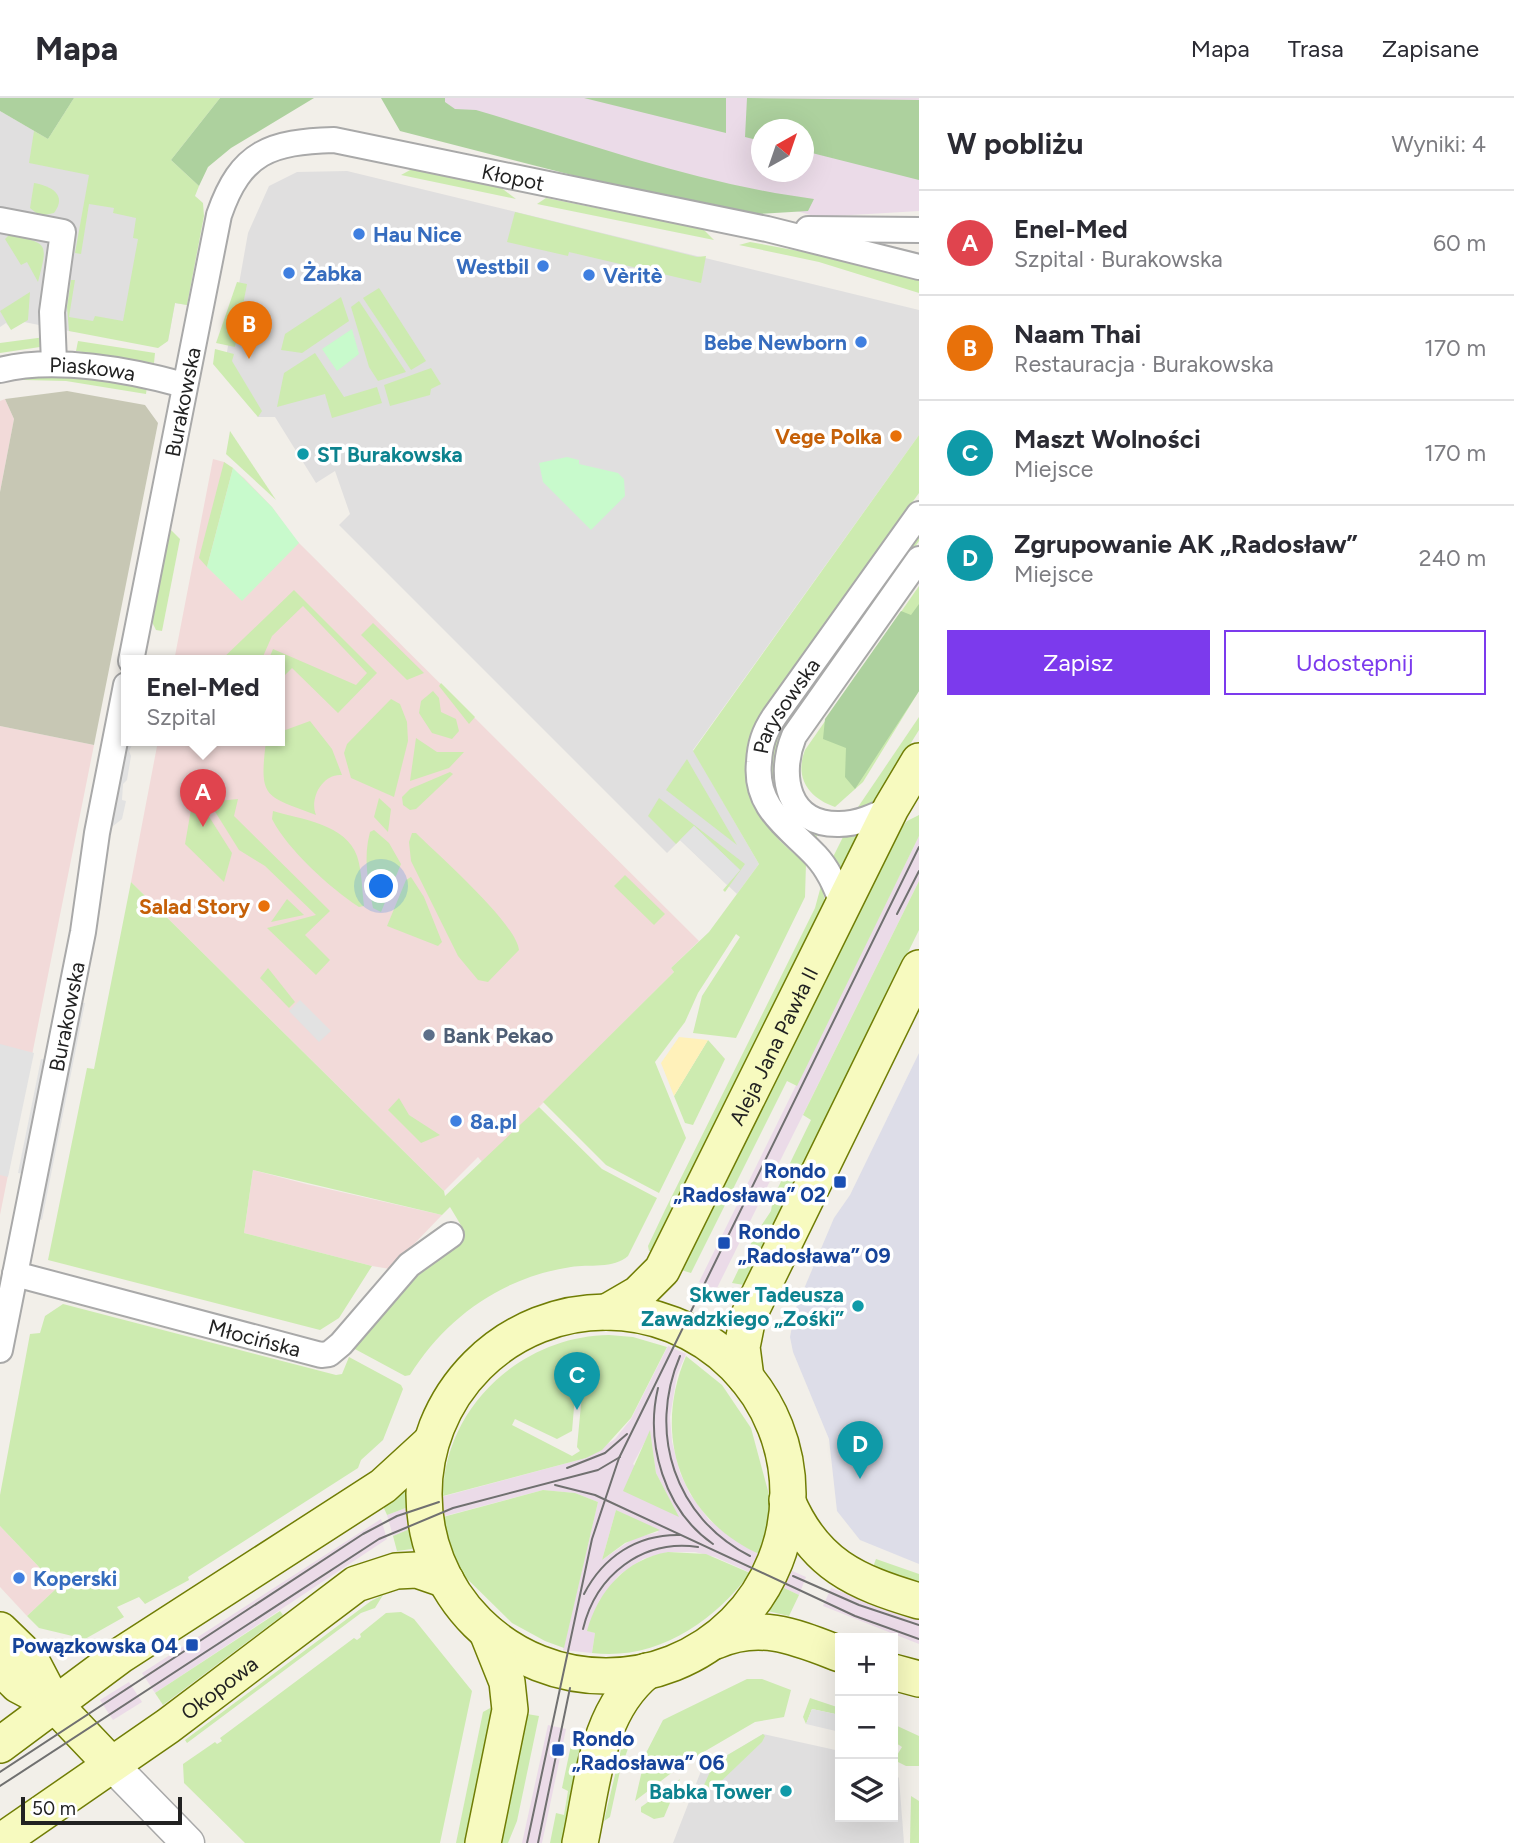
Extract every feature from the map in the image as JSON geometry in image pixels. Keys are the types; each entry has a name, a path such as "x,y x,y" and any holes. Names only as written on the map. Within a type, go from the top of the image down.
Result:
{"main road":[{"name":"Aleja Jana Pawła II","path":"607,1312 638,1294 662,1269 842,904 891,808 919,761"},
{"path":"746,1378 743,1339 753,1305 919,968"},
{"path":"716,1641 746,1606 772,1566 786,1529 785,1470 776,1430 746,1378 717,1350 681,1329 637,1315 607,1312 555,1319 531,1328 497,1348 460,1384 440,1418 430,1442 427,1535 434,1558 446,1580 465,1608 487,1632 523,1657 564,1672 603,1676 647,1671 680,1660 716,1641 743,1632 773,1632 835,1652"},
{"path":"0,1745 121,1655 376,1491 430,1442"},
{"path":"787,1500 803,1533 831,1563 871,1584 919,1601"},
{"name":"Okopowa","path":"0,1842 168,1726 356,1584 381,1573 399,1570 417,1570 446,1580"},
{"path":"0,1630 31,1660 54,1704 111,1764"},
{"path":"483,1843 510,1710 507,1682 487,1632"},
{"path":"0,1667 18,1685 54,1704"},
{"path":"580,1843 606,1726 620,1698 647,1671"},
{"path":"898,1673 919,1679"}],"street":[{"name":"Kłopot","path":"259,155 291,141 334,140 767,229 919,267"},
{"name":"Burakowska","path":"132,655 219,215 234,180 259,155"},
{"path":"0,220 63,232 52,312 54,363"},
{"name":"Kłopot","path":"767,229 919,230"},
{"name":"Piaskowa","path":"0,370 54,363 184,385"},
{"name":"Parysowska","path":"842,904 824,866 768,808 761,791 758,772 761,743 770,723 919,514"},
{"name":"Parysowska","path":"891,808 869,819 849,824 821,822 796,803 785,780 785,766 794,736 919,559"},
{"name":"Burakowska","path":"0,1350 22,1225 83,932 97,833 121,711"},
{"name":"Młocińska","path":"15,1275 321,1355 341,1345 409,1265 451,1235"},
{"path":"111,1764 188,1843"}],"shaded area":[{"path":"387,98 919,98 919,211 818,217"},
{"path":"0,111 48,139 139,204 187,305 175,303 168,341 69,331 24,322 11,329 6,323 0,327"},
{"path":"347,171 919,310 919,435 693,750 759,864 737,894 680,840 667,853 339,525 350,514 335,471 316,483 275,417 258,417 225,363 248,233 269,186 297,172"},
{"path":"67,391 145,405 158,423 94,745 0,726 0,492 14,419 5,399"},
{"path":"5,399 14,419 0,492 0,401"},
{"path":"213,459 224,462 244,478 272,507 295,539 699,941 671,968 674,972 483,1163 478,1157 444,1191 131,882 157,746 285,746 285,655 175,655"},
{"path":"0,726 94,745 0,1215"},
{"path":"125,746 132,746 127,780 123,784 122,800 126,801 122,819 108,830"},
{"path":"694,826 740,870 727,885 680,840"},
{"path":"919,836 919,881 716,1290 699,1282"},
{"path":"300,1000 331,1031 319,1042 289,1011"},
{"path":"79,1002 85,1003 42,1220 35,1218"},
{"path":"0,1044 34,1053 8,1177 0,1175"},
{"name":"Skwer Tadeusza Zawadzkiego „Zośki”","path":"919,1053 919,1564 860,1540 837,1511 829,1439 793,1352 790,1337 795,1310 834,1218 850,1195"},
{"path":"41,1059 48,1060 25,1174 18,1173"},
{"path":"253,1170 442,1215 390,1269 372,1266 244,1233"},
{"path":"668,1346 686,1354 677,1375 670,1417 672,1442 680,1473 690,1494 709,1520 758,1554 749,1572 715,1557 695,1552 668,1552 643,1559 619,1575 599,1601 588,1631 595,1633 592,1653 563,1650 598,1502 575,1493 543,1490 441,1517 441,1497 586,1458 615,1439 631,1419","holes":["650,1432 656,1473 678,1516 633,1464","616,1510 659,1532 634,1538 602,1560"]},
{"path":"411,1506 412,1528 393,1536 387,1515"},
{"path":"381,1519 387,1539 155,1693 142,1673"},
{"path":"0,1526 58,1587 27,1616 0,1587"},
{"path":"790,1570 806,1577 799,1595 780,1586"},
{"path":"831,1588 919,1620 919,1644 898,1636 898,1633 891,1633 823,1606"},
{"path":"129,1682 142,1702 113,1720 100,1700"},
{"path":"812,1709 835,1714 835,1731 806,1724"},
{"path":"548,1725 566,1729 542,1843 522,1843"},
{"name":"Babka Tower","path":"763,1734 835,1750 835,1822 898,1822 898,1777 904,1843 673,1843 701,1771"}],"green space":[{"path":"0,98 74,98 48,139 0,111"},
{"path":"74,98 220,98 171,160 199,186 195,196 203,203 204,216 187,305 175,303 168,341 158,348 69,331 67,307 71,280 75,280 69,317 93,321 95,316 123,321 138,239 133,238 136,218 113,213 114,208 89,204 81,254 75,253 89,175 29,163 34,131 48,139"},
{"path":"220,98 314,98 231,148 208,167 199,186 171,160"},
{"path":"381,98 445,98 445,102 455,109 476,110 685,173 814,199 808,211 759,214 607,184 400,131"},
{"path":"584,98 726,98 726,133"},
{"path":"747,98 919,100 919,180 814,154 814,119 751,119 751,138 745,137"},
{"path":"412,169 500,187 516,199 401,175"},
{"path":"34,183 46,186 58,196 58,206 54,213 40,216 30,208"},
{"path":"546,198 703,229 714,240 537,204"},
{"path":"515,212 697,257 706,256 701,283 569,252 568,256 507,242"},
{"path":"9,235 32,240 42,247 44,252 38,282 27,262 21,265 5,239"},
{"path":"750,242 864,263 919,279 919,293 819,262 739,245"},
{"path":"237,282 247,284 235,347 216,343"},
{"path":"379,288 426,361 411,370 363,298"},
{"path":"30,292 28,320 11,330 0,311"},
{"path":"341,297 349,321 302,353 281,350 285,334"},
{"path":"359,301 406,372 378,381 369,367 351,307"},
{"path":"352,329 359,354 337,371 322,349"},
{"path":"45,337 40,347 0,353 0,343"},
{"path":"78,341 155,353 154,363 76,351"},
{"path":"215,349 234,354 232,361 262,411 258,417 213,364"},
{"path":"315,353 344,397 377,387 382,403 332,418 325,394 277,407 284,373"},
{"path":"431,368 441,384 431,389 430,395 390,406 384,385"},
{"path":"47,371 147,386 146,394 66,381 24,380 21,374"},
{"path":"230,431 276,500 226,454"},
{"path":"919,435 919,493 769,702 749,748 747,770 757,810 769,828 806,863 805,897 736,1038 693,1033 702,996 740,937 736,934 698,993 685,1022 655,1062 686,1138 659,1193 606,1165 543,1102 674,972 671,968 709,932 759,864 693,751"},
{"path":"567,457 579,460 579,464 618,473 624,479 625,496 591,530 543,482 539,463"},
{"path":"224,462 233,468 207,567 199,558"},
{"path":"233,468 272,507 299,543 242,601 207,567"},
{"path":"169,528 180,539 162,631 156,630 151,620"},
{"path":"919,531 919,541 778,743 775,773 778,784 789,803 819,831 815,841 777,796 771,772 774,737"},
{"path":"919,586 919,691 863,782 835,807 818,798 806,786 801,769 805,750"},
{"path":"294,590 377,673 338,713 292,668 285,675 285,655 270,655 273,649 356,685 367,673 303,606 272,636 264,655 226,655"},
{"path":"919,604 919,691 855,789 845,777 846,748 823,739 825,719 901,611 911,615"},
{"path":"373,623 424,673 407,680 361,635"},
{"path":"441,683 475,717 469,724 439,686"},
{"path":"433,691 439,698 441,712 456,719 459,731 452,739 432,733 419,713 421,701"},
{"path":"391,699 400,704 407,722 408,741 394,797 351,778 344,753 347,744"},
{"path":"919,717 919,730 873,804 854,813"},
{"path":"310,721 332,749 342,775 329,778 319,788 314,801 316,815 275,798 265,785 265,746 285,746 285,730"},
{"path":"416,738 437,752 464,752 449,768 410,781"},
{"path":"687,759 737,845 666,790"},
{"path":"450,772 453,774 416,809 410,810 403,805 402,797 410,789"},
{"path":"196,796 232,853 224,882 185,844 193,798"},
{"path":"379,798 391,809 388,832 374,817"},
{"path":"659,798 745,864 725,892 723,890 740,870 694,826 676,844 648,816"},
{"path":"238,799 234,816 330,911 305,935 330,960 316,975 267,928 316,915 265,866 239,850 209,802"},
{"path":"273,811 321,824 351,845 359,862 364,906 359,907 335,890 299,855 279,831 272,819"},
{"path":"919,815 919,836 797,1086 787,1081 691,1273 681,1270 895,836 907,821"},
{"path":"374,830 389,843 401,864 381,912 373,908 367,870 368,841 370,832"},
{"path":"412,833 416,833 475,890 515,938 519,950 488,982 478,980 458,956 411,861 409,842"},
{"path":"854,834 857,838 841,870 832,859 844,835"},
{"path":"625,875 665,914 654,925 614,886"},
{"path":"411,877 424,897 442,942 438,946 387,926 406,880"},
{"path":"919,881 919,930 744,1285 732,1283 755,1235 771,1211 773,1198 811,1120 803,1115"},
{"path":"131,882 444,1191 445,1196 539,1107 602,1169 657,1198 628,1256 616,1263 546,1272 500,1290 459,1318 424,1354 410,1375 405,1376 353,1348 401,1287 457,1243 462,1227 450,1207 442,1215 253,1170 244,1233 372,1266 339,1318 320,1330 48,1260 87,1068 94,1069"},
{"path":"822,882 825,905 652,1252 649,1251 648,1246 665,1210 815,908"},
{"path":"287,899 304,915 271,922"},
{"path":"268,968 295,1002 289,1008 260,978"},
{"path":"708,1040 725,1059 693,1125 685,1123 674,1096"},
{"path":"399,1098 409,1115 440,1135 421,1143 388,1110"},
{"path":"63,1304 336,1375 342,1374 349,1357 401,1385 403,1389 383,1440 361,1460 358,1468 188,1577 189,1580 145,1604 139,1597 117,1607 124,1617 85,1639 39,1628 27,1616 58,1587 0,1526 0,1495 30,1334 40,1333 45,1316"},
{"path":"609,1335 633,1337 667,1347 631,1418 602,1450 586,1458 443,1496 447,1464 457,1433 473,1406 494,1382 519,1363 546,1348 577,1339","holes":["576,1384 583,1384 577,1447 580,1451 572,1456 512,1425 515,1419 557,1439 572,1431"]},
{"path":"686,1356 722,1385 751,1428 775,1517 761,1555 733,1539 710,1520 693,1497 680,1472 673,1445 672,1416 676,1386"},
{"path":"650,1430 656,1473 679,1517 623,1491"},
{"path":"408,1489 411,1492 411,1506 387,1515 383,1506"},
{"path":"543,1490 575,1493 598,1502 564,1648 512,1623 452,1564 443,1517"},
{"path":"616,1510 660,1530 625,1543 602,1560"},
{"path":"412,1528 412,1549 397,1551 393,1536"},
{"path":"668,1552 706,1554 750,1573 719,1607 681,1634 639,1651 592,1653 595,1633 587,1631 606,1590 639,1562"},
{"path":"876,1559 919,1574 919,1583 873,1567"},
{"path":"780,1586 799,1595 789,1616 763,1610"},
{"path":"383,1595 375,1608 361,1613 187,1743 185,1740 371,1601"},
{"path":"280,1611 283,1615 163,1705 155,1693"},
{"path":"401,1612 414,1619 472,1691 440,1843 245,1843 184,1783 183,1764 215,1742 217,1744 222,1741 220,1738 354,1638 357,1640 361,1637 360,1634 386,1613"},
{"path":"747,1679 762,1679 791,1690 784,1717 755,1722 683,1764 635,1801 646,1753 663,1720"},
{"path":"810,1698 835,1706 835,1714 812,1709 806,1724 803,1717"},
{"path":"492,1707 466,1843 456,1843 483,1712"},
{"path":"527,1714 539,1716 517,1821 508,1843 500,1843"},
{"path":"898,1726 919,1736 919,1766 906,1766 898,1762 898,1754 902,1747 898,1744"},
{"path":"574,1731 587,1734 564,1843 550,1843 556,1813 564,1815 568,1791 562,1788"},
{"path":"763,1734 765,1736 762,1742 713,1789 704,1785 714,1763"},
{"path":"623,1741 630,1743 620,1771 610,1817 604,1821"},
{"path":"680,1779 664,1817 654,1819 641,1812 641,1807"},
{"path":"911,1796 919,1801 919,1843 910,1843"}],"sand":[{"path":"679,1037 708,1040 674,1096 661,1063"}],"tram line":[{"path":"527,1843 592,1539 619,1458 919,847"},
{"path":"897,914 919,871"},
{"path":"680,1356 670,1385 666,1414 674,1471 686,1496 703,1520 724,1540 750,1556"},
{"path":"658,1388 654,1431 662,1474 682,1513 696,1530 713,1544"},
{"path":"567,1468 605,1453 627,1434"},
{"path":"0,1786 379,1539 453,1508 598,1470 620,1457"},
{"path":"555,1485 595,1495 855,1616 919,1639"},
{"path":"0,1772 363,1534 397,1516 439,1502"},
{"path":"584,1594 601,1569 623,1550 650,1539 680,1535"},
{"path":"583,1629 599,1592 610,1577 624,1565 640,1555 658,1549 698,1547"},
{"path":"793,1576 859,1605 919,1625"},
{"path":"538,1843 570,1688"}],"place":[{"name":"Hau Nice","path":"359,234"},
{"name":"Westbil","path":"543,266"},
{"name":"Żabka","path":"289,273"},
{"name":"Vèritè","path":"589,275"},
{"name":"Bebe Newborn","path":"861,342"},
{"name":"Naam Thai","path":"249,359"},
{"name":"Vege Polka","path":"896,436"},
{"name":"ST Burakowska","path":"303,454"},
{"name":"Enel-Med","path":"203,827"},
{"name":"Salad Story","path":"264,906"},
{"name":"Bank Pekao","path":"429,1035"},
{"name":"8a.pl","path":"456,1121"},
{"name":"Rondo „Radosława” 02","path":"840,1182"},
{"name":"Rondo „Radosława” 09","path":"724,1243"},
{"name":"Skwer Tadeusza Zawadzkiego „Zośki”","path":"858,1306"},
{"name":"Maszt Wolności","path":"577,1410"},
{"name":"Zgrupowanie AK „Radosław”","path":"860,1479"},
{"name":"Koperski","path":"19,1578"},
{"name":"Powązkowska 04","path":"192,1645"},
{"name":"Rondo „Radosława” 06","path":"558,1750"},
{"name":"Babka Tower","path":"786,1791"}]}
